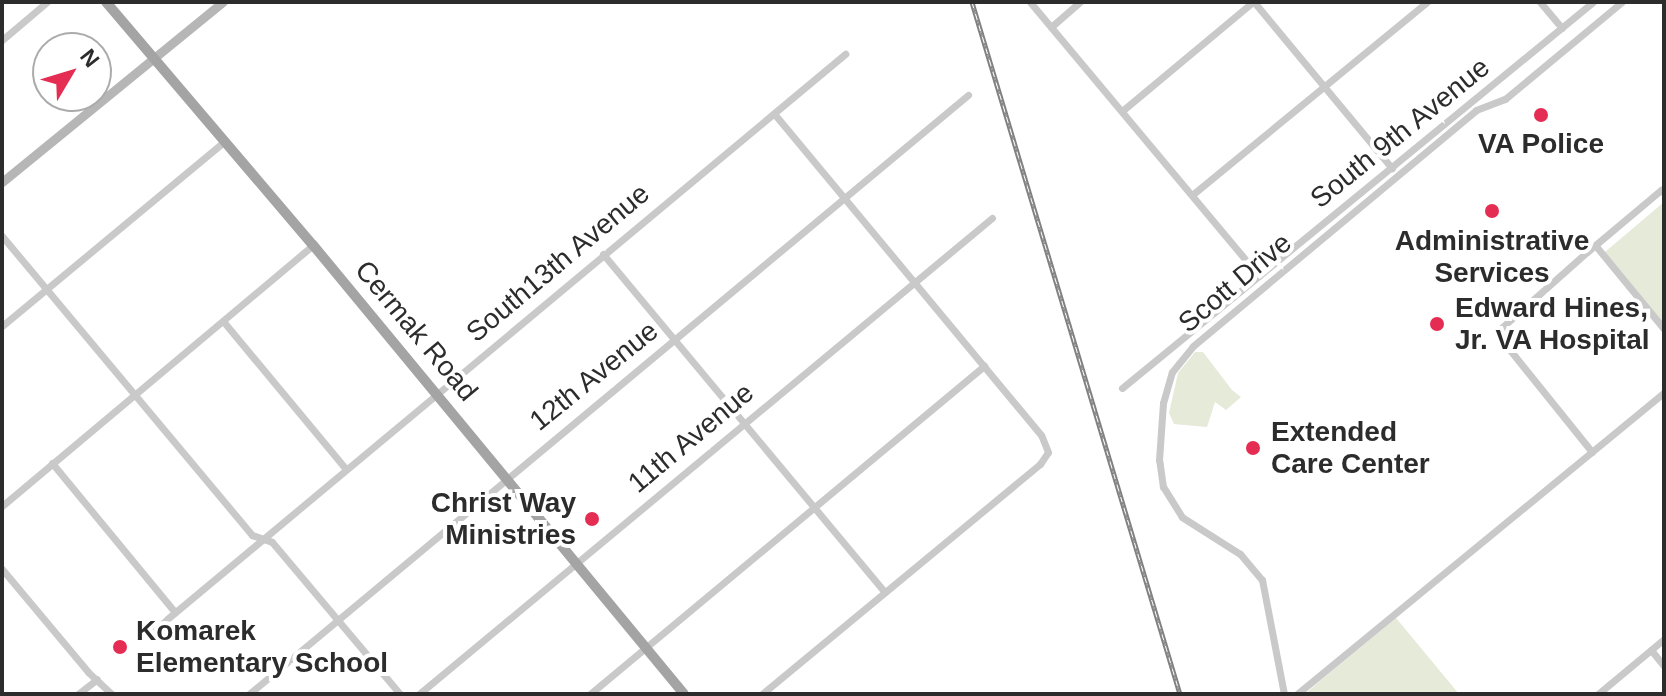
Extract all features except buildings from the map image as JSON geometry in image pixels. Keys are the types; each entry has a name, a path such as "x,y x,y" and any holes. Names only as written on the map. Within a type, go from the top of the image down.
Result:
{"main road":[{"name":"Cermak Road","path":"106,2 313,245 684,694"}],"street":[{"path":"2,40 47,2"},
{"path":"2,182 223,2"},
{"path":"1030,2 1259,276"},
{"path":"1051,27 1080,2"},
{"path":"1122,111 1254,2 1392,168"},
{"path":"1192,195 1427,2"},
{"path":"1540,2 1562,28"},
{"name":"South 9th Avenue","path":"1122,388 1593,2"},
{"name":"Scott Drive","path":"1284,694 1262,580 1240,554 1182,517 1163,487 1159,460 1163,403 1172,372 1193,346 1476,110 1505,99 1622,2"},
{"name":"South13th Avenue","path":"154,630 845,54"},
{"name":"12th Avenue","path":"249,694 968,95"},
{"path":"762,694 1040,464 1048,452 1041,435 774,113"},
{"path":"2,326 225,141"},
{"path":"1592,452 1501,339 1499,330 1506,320 1595,245 1663,192"},
{"name":"11th Avenue","path":"419,694 575,561 992,218"},
{"path":"2,236 252,535 272,542 400,694"},
{"path":"2,506 313,245"},
{"path":"1595,245 1664,329"},
{"path":"603,254 885,592"},
{"path":"223,321 346,469"},
{"path":"590,694 984,366"},
{"path":"1297,694 1663,397"},
{"path":"52,463 175,612"},
{"path":"2,569 112,694"},
{"path":"1598,694 1664,639"},
{"path":"1651,650 1664,666"},
{"path":"78,694 97,679"}],"green space":[{"path":"1664,202 1664,326 1605,252"},
{"path":"1195,352 1203,352 1241,397 1226,410 1215,402 1207,427 1174,424 1169,413 1178,373"},
{"path":"1396,618 1459,694 1305,694 1327,675"}],"railway":[{"path":"972,2 1180,694"}],"place":[{"name":"VA Police","path":"1541,115"},
{"name":"Administrative Services","path":"1492,211"},
{"name":"Edward Hines, Jr. VA Hospital","path":"1437,324"},
{"name":"Extended Care Center","path":"1253,448"},
{"name":"Christ Way Ministries","path":"592,519"},
{"name":"Komarek Elementary School","path":"120,647"}]}
